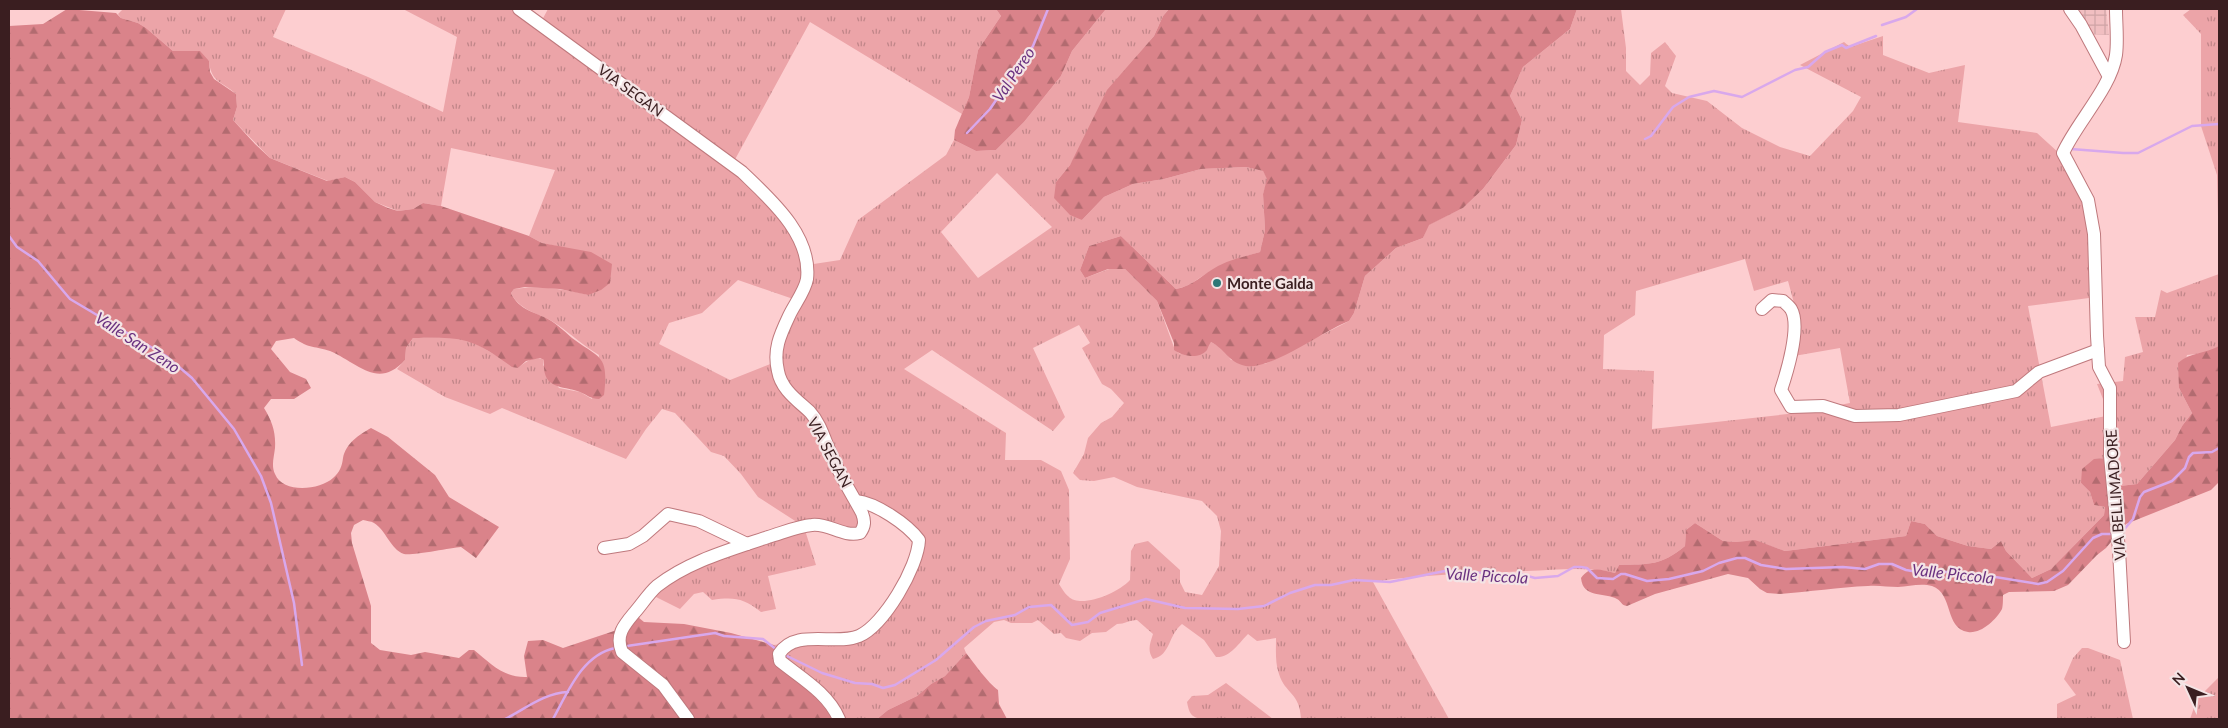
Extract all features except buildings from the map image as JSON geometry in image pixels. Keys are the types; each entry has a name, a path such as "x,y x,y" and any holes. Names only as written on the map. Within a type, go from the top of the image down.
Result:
{"street":[{"name":"VIA SEGAN","path":"519,9 742,172 768,198 798,237 806,255 806,280 776,349 778,372 786,389 814,417 832,458 865,520 860,533 846,534 821,525 811,525 747,544 682,569 655,587 625,624 619,635 619,644 622,652 663,685 688,719"},
{"path":"2070,9 2082,25 2108,75"},
{"name":"VIA BELLIMADORE","path":"2116,9 2116,55 2095,101 2068,140 2063,153 2088,200 2094,234 2099,367 2110,388 2110,456 2119,550 2124,642"},
{"path":"1762,309 1772,300 1783,301 1792,310 1795,332 1781,390 1791,407 1823,406 1855,416 1899,415 2016,391 2039,372 2098,350"},
{"path":"839,719 836,711 825,698 780,661 779,654 783,647 800,642 847,639 859,636 872,626 893,603 918,552 919,540 902,524 866,502 856,501"},
{"path":"604,548 629,544 643,536 668,514 699,521 747,544"}],"shaded area":[{"path":"2080,9 2106,9 2109,35 2080,34"}],"green space":[{"path":"67,9 116,13 121,18 138,23 146,28 173,51 200,51 209,61 210,72 214,79 236,94 237,107 233,120 270,158 327,181 345,177 355,182 375,202 388,208 398,211 413,209 423,203 441,206 529,236 542,243 591,252 612,264 610,283 601,290 588,295 560,289 525,287 514,289 511,293 521,306 552,321 572,338 596,354 603,364 605,372 604,395 599,399 554,385 546,377 544,360 540,358 526,361 518,368 512,367 476,344 455,339 413,338 406,348 405,360 395,369 377,374 359,367 330,351 308,346 294,338 276,341 271,349 290,372 306,379 311,388 294,399 271,399 264,408 274,432 273,468 279,480 286,485 302,488 327,482 339,471 350,444 371,428 388,437 435,475 449,497 499,527 476,558 461,547 404,554 395,548 382,530 374,523 363,520 354,525 351,533 352,543 371,606 371,643 380,650 411,655 425,652 459,658 469,650 474,650 505,673 527,677 524,656 528,641 543,640 563,648 620,629 633,613 644,622 684,624 731,633 774,645 839,719 9,719 9,26 43,24"},
{"path":"123,9 286,9 273,37 368,77 443,112 457,37 403,9 522,9 541,22 548,9 996,9 1001,16 978,50 969,97 962,114 810,22 732,165 777,208 807,265 840,260 858,220 946,155 954,140 976,151 996,150 1024,122 1061,76 1072,51 1106,9 1169,9 1163,16 1154,36 1136,57 1070,165 1056,182 1082,220 1104,197 1133,184 1164,179 1201,169 1246,167 1263,171 1268,179 1263,194 1265,230 1260,252 1225,264 1188,285 1176,289 1121,236 1089,246 1080,270 1085,278 1109,269 1125,269 1157,301 1175,350 1180,354 1211,342 1222,348 1231,360 1265,364 1349,321 1354,313 1365,276 1396,248 1423,238 1428,225 1463,208 1483,189 1516,145 1522,120 1510,96 1523,67 1570,29 1577,9 1621,9 1626,48 1626,71 1640,85 1650,75 1651,53 1665,42 1676,56 1665,86 1672,93 1707,101 1742,128 1780,147 1810,156 1853,111 1861,97 1800,65 1844,42 1850,47 1883,36 1883,55 1929,73 1965,65 1958,122 2037,133 2071,164 2097,227 2089,298 2028,306 2051,427 2106,416 2105,404 2097,384 2123,381 2125,357 2143,352 2135,317 2155,317 2161,290 2167,293 2219,274 2219,346 2207,353 2187,355 2179,388 2192,413 2182,426 2175,440 2137,484 2110,487 2081,483 2090,492 2094,505 2105,507 2104,515 2051,569 2032,578 2006,551 2001,541 1991,549 1968,546 1937,536 1925,524 1911,521 1906,536 1785,551 1755,541 1723,541 1695,523 1686,530 1685,546 1677,553 1654,563 1619,565 1615,573 1582,569 1560,569 1430,576 1373,582 1449,719 1301,719 1298,703 1285,686 1279,674 1276,661 1276,638 1257,641 1248,634 1230,653 1216,657 1204,640 1182,624 1177,628 1163,653 1153,659 1150,644 1153,634 1137,620 1117,624 1106,632 1092,633 1080,641 1066,638 1061,633 1054,634 1038,620 1032,623 1011,623 1004,620 994,622 964,648 966,653 945,676 931,684 917,696 888,710 877,719 839,719 774,645 859,632 884,604 910,565 912,540 900,522 860,501 860,531 804,527 816,565 768,576 776,609 761,612 743,601 712,600 703,592 694,594 680,609 650,594 678,572 803,526 758,497 741,474 724,456 711,452 675,413 662,409 626,459 502,408 490,414 445,397 397,369 405,360 406,348 413,338 453,337 473,342 518,368 537,358 544,360 543,365 559,388 580,392 592,399 599,355 552,321 520,305 511,293 514,289 541,288 561,289 588,295 556,246 542,243 529,236 555,170 451,148 441,206 423,203 413,209 398,211 375,202 355,182 345,177 328,181 270,158 233,120 237,107 236,94 215,78 209,61 189,51 173,51 146,28 138,23 121,18 118,14","holes":["997,173 1052,227 978,278 941,232","1745,259 1754,291 1788,281 1800,325 1794,356 1840,348 1850,403 1797,413 1652,429 1654,371 1603,369 1604,335 1635,315 1636,291","738,280 799,301 773,363 730,380 659,344 669,323 702,313","1079,325 1090,343 1082,348 1102,384 1111,389 1124,403 1112,417 1101,423 1088,438 1084,454 1073,473 1080,480 1094,481 1114,477 1137,487 1202,501 1217,516 1221,531 1219,566 1202,595 1185,592 1180,582 1180,570 1148,541 1135,544 1131,551 1130,580 1126,584 1107,595 1093,600 1076,601 1070,598 1059,584 1070,559 1069,490 1061,471 1041,460 1005,460 1006,433 904,369 932,350 1053,431 1065,417 1033,348"]},
{"path":"996,9 1106,9 1072,51 1061,76 1024,122 996,150 976,151 954,140 955,130 969,97 978,50 1001,16"},
{"path":"1169,9 1577,9 1570,29 1523,67 1510,96 1522,120 1516,145 1483,189 1463,208 1429,225 1423,238 1396,248 1365,276 1354,313 1349,321 1296,350 1266,363 1253,366 1237,363 1211,342 1207,350 1200,355 1190,356 1177,352 1174,350 1174,343 1157,301 1125,269 1108,269 1085,278 1080,270 1089,246 1121,236 1176,289 1193,283 1223,264 1260,252 1265,230 1263,194 1267,179 1263,171 1246,167 1201,169 1164,179 1133,184 1104,197 1082,220 1070,215 1054,198 1056,182 1070,165 1107,90 1154,36 1163,16"},
{"path":"2191,9 2219,9 2219,257 2217,175 2201,126 2201,34 2183,15"},
{"path":"2219,346 2219,482 2211,490 2126,524 2106,548 2068,585 2054,591 2009,592 2003,595 2002,608 1999,613 1992,622 1978,631 1968,632 1960,629 1952,618 1944,596 1939,590 1928,585 1857,587 1780,594 1767,593 1748,578 1728,574 1655,594 1627,606 1612,597 1590,592 1583,585 1581,578 1588,571 1600,570 1615,573 1619,565 1654,563 1677,553 1685,546 1686,530 1695,523 1723,541 1755,540 1785,551 1906,536 1911,521 1925,524 1937,536 1968,546 1991,549 2001,541 2006,551 2032,578 2051,569 2104,515 2105,507 2094,505 2090,492 2081,483 2082,469 2094,459 2112,458 2111,487 2137,484 2175,440 2182,426 2192,413 2179,388 2178,363 2183,359"},
{"path":"2082,648 2088,648 2120,660 2133,719 2057,719 2057,704 2076,695 2064,679 2073,658"},
{"path":"966,653 998,690 999,704 1007,719 877,719 888,710 917,696 931,684 945,676"},
{"path":"2219,677 2219,719 2190,719 2197,699"},
{"path":"1226,683 1273,719 1201,719 1191,714 1187,702 1192,696 1208,695"}],"waterway":[{"name":"Val Pereo","path":"967,133 990,109 1033,46 1048,9"},
{"path":"1882,25 1906,17 1917,9"},
{"path":"1645,139 1651,136 1673,107 1689,97 1714,91 1742,97 1795,70 1808,67 1825,52 1842,45 1846,48 1876,36"},
{"path":"2071,149 2138,153 2192,126 2219,124"},
{"name":"Valle San Zeno","path":"9,236 17,247 38,261 70,299 166,356 192,378 234,429 261,476 271,503 294,603 302,665"},
{"name":"Valle Piccola","path":"2122,532 2133,519 2140,497 2144,492 2172,481 2185,468 2189,457 2193,453 2212,452 2219,448"},
{"name":"Valle Piccola","path":"785,655 822,673 855,683 872,684 883,688 895,685 936,660 974,627 986,621 1015,615 1029,607 1051,605 1072,625 1088,622 1100,613 1146,599 1185,608 1238,609 1264,606 1290,593 1315,585 1331,585 1354,580 1390,582 1445,571 1485,573 1492,577 1520,574 1535,578 1558,576 1574,567 1581,567 1587,568 1597,578 1613,579 1621,574 1625,574 1647,581 1669,579 1703,571 1719,563 1737,558 1745,558 1761,565 1786,569 1843,567 1865,569 1879,564 1892,564 1906,570 1918,572 1936,571 1989,576 2038,584 2047,582 2063,571 2093,538 2102,534 2113,534"},
{"name":"Valle Piccola","path":"627,646 715,633 724,636 763,639 777,650"},
{"name":"Valle Piccola","path":"553,719 577,676 585,666 603,652 615,648"},
{"path":"505,719 543,698 568,692"}],"place":[{"name":"Monte Galda","path":"1217,283"}]}
